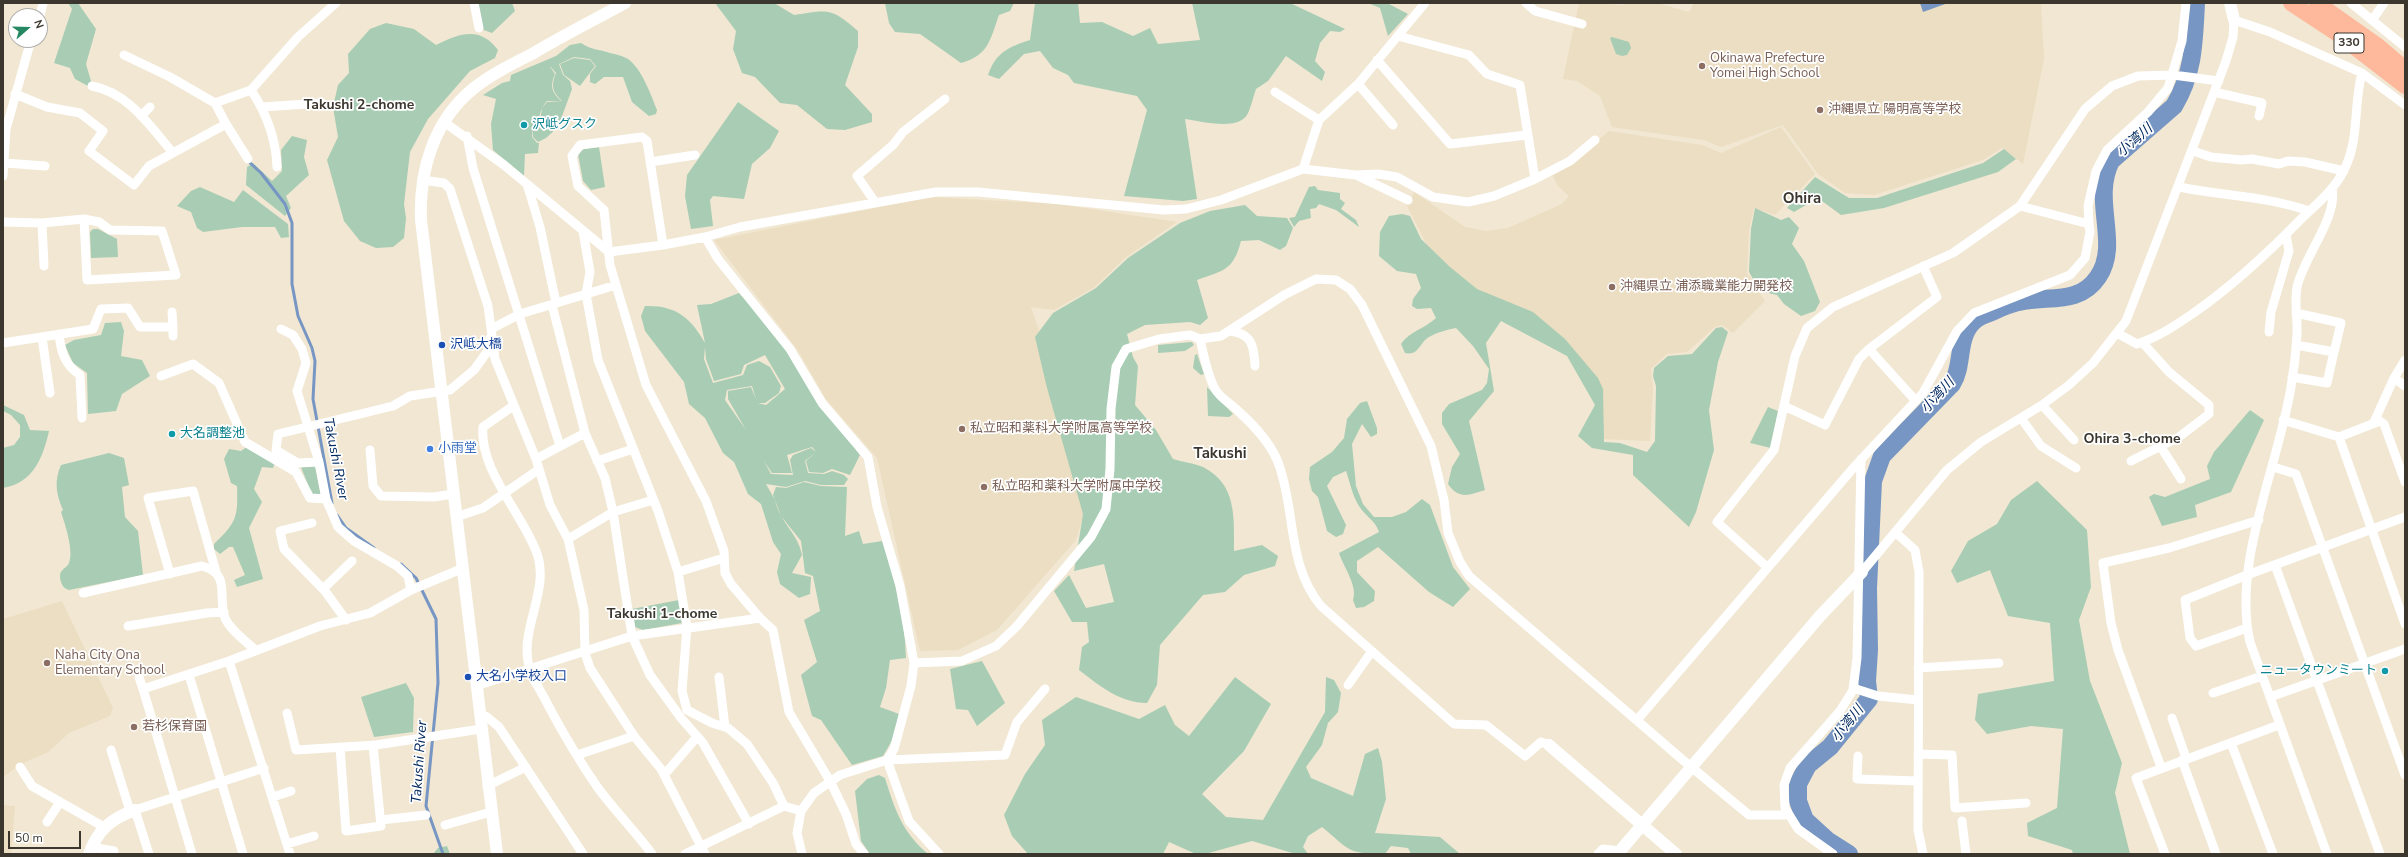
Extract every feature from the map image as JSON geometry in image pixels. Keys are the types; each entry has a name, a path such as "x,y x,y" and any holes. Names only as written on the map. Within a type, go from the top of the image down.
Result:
{"highway":[{"name":"330","path":"2291,3 2335,32 2405,86"},
{"name":"330","path":"2317,3 2378,46 2405,69"}],"street":[{"path":"215,104 251,90 298,37 336,3"},
{"path":"474,3 479,28"},
{"path":"497,854 487,786 424,245 420,208 422,180 430,148 444,122 465,96 487,79 625,3"},
{"path":"1302,169 1319,120 1358,84 1425,3"},
{"path":"1526,3 1535,11 1582,24"},
{"path":"1637,720 1861,459 1923,393 1957,331 1974,314 2070,275 2085,258 2090,232 2088,206 2096,171 2107,150 2148,112 2168,88 2182,40 2186,3"},
{"path":"1598,854 1603,849 1620,851 1820,616 1859,575 1947,470 1981,442 2042,405 2069,384 2093,363 2126,321 2179,188 2219,81 2233,38 2234,20 2230,3"},
{"path":"2351,3 2405,47"},
{"path":"2372,19 2384,3"},
{"path":"2234,20 2276,35 2362,73 2405,105"},
{"path":"1398,36 1469,55 1487,74 1520,85 1534,179"},
{"path":"3,176 6,129 29,48"},
{"path":"124,55 170,76 215,104 248,158"},
{"path":"1377,60 1450,144 1527,135"},
{"path":"2117,333 2137,344 2153,339 2175,326 2227,290 2286,235 2332,188 2344,171 2354,140 2357,91 2362,73"},
{"path":"1767,567 1717,522 1774,450 1795,356 1807,328 1833,307 1953,253 2020,206 2085,109 2099,96 2123,80 2138,76 2173,75 2219,81"},
{"path":"1358,84 1393,125"},
{"path":"92,86 112,91 141,116 173,153"},
{"path":"251,90 262,107 277,149 277,167"},
{"path":"1275,92 1319,120"},
{"path":"2214,92 2262,104 2259,116"},
{"path":"15,94 47,107 80,113 103,131 89,151 134,185 149,166 226,124"},
{"path":"875,202 857,176 880,154 893,145 903,132 944,99"},
{"path":"262,107 322,103"},
{"path":"141,116 150,107"},
{"path":"444,122 468,136 609,252 663,245 705,237 740,227 936,192 978,192 1164,210 1186,208 1221,200 1302,169 1356,176 1378,174 1397,177 1433,197 1468,202 1494,196 1534,179 1570,161 1595,140"},
{"path":"468,136 473,168 520,314 560,446"},
{"path":"663,245 647,141 642,137 580,144 572,156 578,186 604,210 609,252 616,285 646,385 706,501 718,531 724,558 725,573 731,584 760,618 773,630 789,712 830,781 846,814 856,844 864,854"},
{"path":"2193,151 2211,156 2241,160 2252,159 2279,164 2288,161 2305,162 2344,171"},
{"path":"650,162 695,155"},
{"path":"5,163 45,166"},
{"path":"1356,176 1408,200"},
{"path":"422,180 444,183 450,189 488,306 495,359 513,406 536,458 538,470 550,506 568,539 576,565 584,610 585,653 590,668 634,736 664,775 704,850"},
{"path":"526,183 540,227 554,304 585,433 605,478 613,512 632,636 650,674 718,768 748,824"},
{"path":"2179,188 2215,194 2265,199 2309,211"},
{"path":"2327,854 2279,725 2247,628 2247,575 2259,520 2273,467 2292,377 2296,345 2297,288 2302,270 2327,219 2333,196 2332,188"},
{"path":"2020,206 2089,224"},
{"path":"3,222 42,223 84,219 99,222 110,230 116,231 162,231 176,275 87,280 84,219"},
{"path":"42,223 44,266"},
{"path":"583,231 590,272 586,294 598,360 653,500 678,572 687,627 682,691 687,710 725,727 747,744 773,783 784,806"},
{"path":"2269,332 2271,312 2289,251 2286,235"},
{"path":"705,237 718,259 790,349 822,403 868,457 877,507 900,586 914,663 911,686 894,749 887,760"},
{"path":"1784,406 1825,425 1859,359 1869,349 1937,297 1923,266"},
{"path":"914,663 962,661 996,646 1017,626 1091,537 1106,509 1110,469 1111,409 1116,367 1126,349 1159,339 1190,335 1200,339 1221,336 1284,295 1316,279 1336,280 1350,289 1374,326 1431,446 1444,500 1448,533 1460,562 1469,576 1690,767 1749,815 1789,815"},
{"path":"319,462 298,463 276,450 278,434 393,406 410,396 450,390 474,370 487,352 492,329 520,314 616,285"},
{"path":"3,343 93,329 102,309 128,308 140,327 173,331 172,312"},
{"path":"2292,377 2327,383 2341,323 2296,313"},
{"path":"281,329 293,335 302,348 306,363 297,391 319,462 326,499 338,527 354,541 397,566 417,587"},
{"path":"1229,331 1239,332 1248,337 1252,346 1255,366"},
{"path":"59,334 61,351 69,367 80,374 82,418"},
{"path":"42,337 50,393"},
{"path":"1200,339 1205,364 1215,389 1250,422 1268,445 1279,465 1298,564 1312,595 1321,606 1454,724 1486,725 1525,756 1541,742 1549,745 1676,854"},
{"path":"2131,461 2179,437 2209,414 2209,405 2169,372 2142,342"},
{"path":"2296,345 2334,352"},
{"path":"1869,349 1915,400"},
{"path":"2374,422 2394,378 2405,360"},
{"path":"161,376 193,364 220,383 245,442 296,472 310,498 326,499"},
{"path":"2394,378 2405,386"},
{"path":"2042,405 2074,440"},
{"path":"513,406 486,424 483,427 482,435 487,459 523,524 539,559 539,588 528,642 530,670 599,789 652,854"},
{"path":"2021,418 2041,446 2076,468"},
{"path":"2283,420 2339,437 2374,422 2380,421 2384,424 2405,482"},
{"path":"536,458 585,433"},
{"path":"2339,437 2405,624"},
{"path":"2160,447 2181,479"},
{"path":"597,461 633,449"},
{"path":"370,450 373,486 381,496 434,497 453,494"},
{"path":"1833,854 1798,829 1786,808 1784,785 1790,768 1840,712 1853,688 1856,658 1859,575 1861,459"},
{"path":"2273,467 2296,474 2405,775"},
{"path":"456,517 483,508 506,494 538,470"},
{"path":"170,574 148,498 193,491 216,572 221,582 224,612 229,625 255,650"},
{"path":"568,539 613,512 653,500"},
{"path":"2247,628 2196,646 2190,638 2185,600 2247,575 2405,517"},
{"path":"2161,767 2118,650 2111,623 2103,563 2169,548 2259,520"},
{"path":"312,523 280,531 284,549 323,588 346,620"},
{"path":"1895,532 1915,550 1919,572 1918,830 1923,854"},
{"path":"678,572 724,558"},
{"path":"323,588 352,561"},
{"path":"2275,565 2380,854"},
{"path":"83,594 202,566 216,572"},
{"path":"143,690 229,661 320,626 370,613 417,587 462,569"},
{"path":"128,626 207,613 224,612"},
{"path":"476,686 585,653 632,636 687,627 734,623 760,618"},
{"path":"2270,697 2405,649"},
{"path":"1348,685 1372,651"},
{"path":"229,661 290,854"},
{"path":"1918,668 1999,663"},
{"path":"189,675 243,854"},
{"path":"2213,693 2262,676"},
{"path":"139,677 192,854"},
{"path":"719,677 725,727"},
{"path":"1853,688 1878,696 1918,700"},
{"path":"802,854 797,833 801,811 814,793 830,781 851,770 887,760 1005,755 1016,722 1045,689"},
{"path":"287,713 296,750 373,745 481,729"},
{"path":"479,714 487,717 499,727 583,854"},
{"path":"2172,718 2184,759 2216,854"},
{"path":"2165,854 2136,778 2161,767 2279,725"},
{"path":"578,755 634,736"},
{"path":"664,775 697,737"},
{"path":"2231,743 2272,854"},
{"path":"340,747 346,831 381,826 373,745"},
{"path":"111,750 149,854"},
{"path":"1918,754 1952,755 1956,808 2026,803"},
{"path":"1858,756 1857,779 1918,782"},
{"path":"887,760 909,821 940,854"},
{"path":"20,767 32,786 104,828"},
{"path":"487,786 526,767"},
{"path":"114,851 90,851 95,837 104,828 132,810 264,768"},
{"path":"273,797 291,792"},
{"path":"47,822 60,802"},
{"path":"685,854 704,850 748,824 784,806 801,811"},
{"path":"444,825 491,812"},
{"path":"381,820 426,815"},
{"path":"1962,821 1966,854"},
{"path":"287,844 314,836"}],"shaded area":[{"name":"沖縄県立 陽明高等学校","path":"1579,3 1624,5 1625,3 1657,3 1689,12 1694,3 2041,3 2044,59 2023,164 2002,148 1983,160 1874,195 1845,193 1818,174 1783,125 1721,147 1704,140 1612,127 1600,96 1577,81 1563,79"},
{"name":"沖縄県立 浦添職業能力開発校","path":"1781,127 1815,174 1775,215 1754,208 1749,230 1747,273 1765,301 1733,333 1722,325 1715,327 1687,352 1667,354 1651,369 1653,388 1650,441 1601,439 1600,398 1558,342 1438,267 1407,206 1414,192 1465,227 1486,231 1508,228 1562,204 1569,196 1558,186 1552,174 1570,164 1609,131 1702,145 1721,153"},
{"name":"私立昭和薬科大学附属高等学校","path":"930,197 1058,204 1177,222 1125,258 1095,287 1054,310 1031,307 1092,488 1076,540 997,630 958,650 920,651 877,458 826,399 797,349 714,240"},
{"name":"Naha City Ona Elementary School","path":"62,601 113,708 110,716 69,733 48,752 23,763 3,777 3,619"},
{"path":"3,805 15,806 11,854 3,854"}],"green space":[{"path":"68,3 78,3 96,29 86,64 91,81 88,86 75,79 70,68 54,63 72,9"},
{"path":"478,3 512,3 515,11 492,33 481,29"},
{"path":"715,3 774,3 794,15 829,12 849,23 858,31 858,47 845,85 872,114 872,122 845,130 827,129 797,105 780,103 755,77 742,73 733,49 736,31"},
{"path":"885,3 1014,3 1010,11 999,15 990,39 983,51 970,60 961,63 920,34 895,32 889,23"},
{"path":"1035,3 1078,3 1080,23 1102,22 1133,36 1150,28 1158,44 1200,40 1192,3 1290,3 1345,29 1340,32 1330,31 1320,43 1315,61 1325,72 1322,81 1286,56 1268,81 1256,89 1247,115 1242,120 1235,123 1218,124 1185,119 1197,199 1183,201 1124,196 1147,110 1137,96 1074,83 1068,75 1053,68 1040,51 1024,54 999,79 988,75 991,67 999,56 1010,48 1030,40"},
{"path":"1368,3 1387,3 1408,14 1388,36 1380,8"},
{"path":"386,23 414,29 436,45 453,37 469,34 484,37 498,50 495,58 470,71 428,119 410,152 404,204 406,218 404,238 393,247 376,248 360,241 344,221 327,160 338,137 333,107 338,85 349,73 348,54 370,29"},
{"path":"1612,37 1629,42 1631,48 1627,55 1622,56 1616,54 1610,38"},
{"path":"581,43 592,48 619,55 633,63 642,76 657,110 656,114 649,116 632,102 623,77 604,77 595,84 590,82 590,74 596,66 590,59 574,57 559,64 563,75 570,81 572,89 558,127 546,138 538,142 533,137 532,128 532,137 537,143 539,143 538,153 525,154 524,176 493,150 491,124 496,99 483,95 502,83 510,81 511,75 556,56 570,45","holes":["549,65 556,73 553,81 554,91 562,101 547,102 543,107 547,101 561,101 553,91 552,82 555,74","542,109 540,122 532,128 538,121"]},
{"path":"574,58 590,60 595,66 580,86 564,75 560,64"},
{"path":"738,102 779,131 770,148 752,164 744,199 713,196 710,200 713,226 691,229 685,196 687,175"},
{"path":"292,136 307,140 304,157 309,175 286,196 291,208 285,216 246,185 247,167 253,163 272,181 282,171 281,150"},
{"path":"599,147 605,187 591,190 583,181 578,154 584,149"},
{"path":"2004,149 2016,159 1998,172 1884,208 1841,215 1818,198 1794,212 1787,208 1815,177 1849,198 1877,198 1983,163"},
{"path":"1315,186 1318,190 1340,193 1340,199 1345,203 1341,209 1356,220 1359,227 1336,210 1319,204 1316,208 1310,209 1311,218 1299,221 1294,227 1289,218 1295,217 1309,187"},
{"path":"200,187 234,202 243,190 288,224 289,237 281,238 275,227 242,227 203,232 197,228 191,212 177,206 191,191"},
{"path":"1245,205 1257,216 1287,218 1293,228 1286,246 1280,250 1259,240 1241,241 1235,258 1231,264 1221,271 1197,280 1208,318 1200,325 1190,322 1145,325 1127,334 1133,357 1138,366 1135,405 1156,430 1173,459 1203,467 1214,474 1222,483 1228,492 1233,514 1234,551 1262,545 1278,556 1275,566 1244,575 1225,592 1203,595 1160,645 1157,685 1147,703 1128,700 1119,697 1079,670 1082,647 1089,642 1087,622 1072,622 1054,591 1069,575 1086,608 1114,602 1104,564 1074,571 1083,514 1047,388 1035,337 1053,313 1096,288 1128,258 1180,223 1210,211"},
{"path":"1755,208 1781,220 1789,217 1799,228 1792,244 1804,261 1820,302 1815,311 1801,316 1784,304 1777,295 1760,291 1749,272 1751,229"},
{"path":"1402,214 1410,216 1421,239 1450,267 1477,289 1533,312 1565,339 1598,378 1603,389 1604,442 1620,443 1647,452 1655,441 1656,386 1653,376 1654,368 1668,356 1692,354 1716,328 1722,327 1728,332 1718,362 1709,410 1714,450 1696,512 1689,527 1633,475 1633,455 1592,448 1578,436 1595,405 1567,356 1501,321 1486,343 1494,391 1469,421 1485,490 1465,495 1452,489 1448,484 1452,467 1460,454 1442,424 1442,413 1449,404 1482,390 1487,383 1489,369 1473,346 1456,328 1432,335 1413,353 1405,353 1401,344 1413,333 1436,318 1431,308 1417,309 1412,306 1413,299 1421,288 1416,274 1397,271 1379,256 1380,232 1389,216"},
{"path":"93,229 98,229 117,239 118,257 91,258 90,232"},
{"path":"739,293 765,321 860,455 850,475 832,469 823,473 809,472 806,461 816,452 805,461 808,473 824,474 832,471 844,475 848,479 844,485 821,485 805,481 786,487 766,484 775,500 773,495 776,487 786,488 804,482 821,486 847,487 845,536 859,531 863,544 882,541 891,570 904,627 906,658 890,660 886,688 880,707 899,714 894,737 883,756 852,765 821,720 812,716 801,675 817,662 804,620 820,611 813,576 805,573 801,541 782,517 797,540 802,555 792,573 811,577 810,594 799,598 780,584 777,572 781,554 773,542 761,504 748,494 734,462 723,453 705,418 689,404 684,382 645,331 641,316 645,306 656,306 674,311 688,320 700,334 705,343 697,305 711,304","holes":["705,347 706,359 714,381 741,374 744,365 765,355 785,389 766,405 758,403 765,403 779,393 781,386 770,367 759,361 747,365 743,375 713,383 704,359","752,386 756,399 751,387 728,391 728,399 746,430 725,400 727,390","812,447 816,452 811,448 793,455 790,460 793,475 771,474 764,461 772,473 792,473 787,455"]},
{"path":"121,322 124,331 121,356 142,360 150,376 122,394 116,411 88,414 87,373 73,363 65,345 74,340 101,335 105,323"},
{"path":"1192,342 1194,345 1185,351 1158,353 1158,345"},
{"path":"1197,354 1204,374 1201,375 1193,368 1195,355"},
{"path":"1207,387 1233,414 1229,417 1208,416"},
{"path":"1367,401 1377,428 1377,434 1371,437 1362,424 1352,444 1356,486 1363,504 1374,517 1392,517 1406,512 1422,499 1430,505 1453,567 1470,589 1453,607 1429,592 1378,547 1357,561 1357,572 1375,591 1374,601 1364,607 1356,608 1353,600 1354,589 1339,553 1379,532 1378,528 1361,510 1353,493 1346,471 1333,477 1327,486 1346,525 1343,534 1336,537 1327,531 1318,497 1312,491 1309,479 1310,467 1332,452 1344,438 1347,419 1360,403"},
{"path":"3,405 24,415 30,430 49,431 44,451 35,468 22,481 3,488 3,448 14,445 20,437 20,425 11,415 3,411"},
{"path":"1768,407 1778,411 1771,448 1750,443"},
{"path":"2250,410 2264,420 2231,492 2195,505 2197,517 2162,526 2149,497 2154,494 2165,497 2210,479 2207,466 2214,452"},
{"path":"248,446 275,462 273,468 262,467 254,489 262,502 249,528 263,579 237,587 234,580 245,575 233,547 229,547 220,554 214,549 214,544 232,524 237,505 237,486 231,483 224,459 229,449 241,451"},
{"path":"109,453 124,458 129,485 122,487 125,517 138,531 143,575 69,590 61,583 60,578 61,572 69,563 70,552 65,523 61,512 63,510 57,493 57,477 61,465"},
{"path":"315,466 321,496 312,495 301,467"},
{"path":"2037,481 2087,530 2091,587 2079,620 2090,681 2122,763 2115,793 2130,854 2073,854 2072,850 2028,836 2027,823 2057,808 2063,729 2031,726 1987,734 1975,720 1978,694 2054,681 2050,623 2008,616 1990,570 1957,583 1951,571 1968,541 1997,524 2011,500"},
{"path":"679,600 682,623 643,630 635,627 632,609"},
{"path":"982,661 1005,703 977,726 968,710 956,709 950,669"},
{"path":"1235,677 1271,704 1244,751 1202,794 1226,817 1263,820 1325,712 1326,677 1334,680 1341,693 1338,712 1328,723 1322,745 1306,767 1311,778 1353,796 1365,754 1378,748 1382,762 1386,799 1375,833 1440,837 1460,854 1411,854 1408,848 1391,846 1385,854 1356,852 1344,846 1322,827 1308,836 1303,847 1308,854 1296,854 1252,841 1205,854 1196,854 1169,842 1163,854 1028,854 1012,836 1004,815 1025,774 1045,745 1042,720 1076,697 1139,719 1165,705 1175,725 1189,736"},
{"path":"406,683 414,698 413,732 374,737 361,697"},
{"path":"879,775 885,778 900,820 919,846 928,854 870,854 861,841 855,791 867,779"},
{"path":"447,846 450,854 433,854 438,848"}],"water":[{"path":"1920,3 1948,3 1923,12"}],"waterway":[{"name":"小湾川","path":"1849,854 1827,840 1805,820 1798,801 1798,784 1808,765 1830,747 1869,699 1867,681 1869,650 1868,588 1873,481 1882,456 1952,384 1956,377 1964,336 1975,320 2016,303 2074,295 2091,286 2098,277 2104,264 2107,250 2104,191 2106,176 2111,161 2174,106 2181,94 2192,56 2196,3"},
{"name":"Takushi River","path":"248,161 261,173 285,204 292,223 292,284 298,316 312,348 315,361 313,399 332,503"},
{"name":"Takushi River","path":"337,515 346,528 374,548"},
{"name":"Takushi River","path":"401,564 416,578 436,619 438,683 426,806 443,854"}],"place":[{"name":"Okinawa Prefecture Yomei High School","path":"1702,66"},
{"name":"沖縄県立 陽明高等学校","path":"1820,110"},
{"name":"沢岻グスク","path":"524,125"},
{"name":"沖縄県立 浦添職業能力開発校","path":"1612,287"},
{"name":"沢岻大橋","path":"442,345"},
{"name":"私立昭和薬科大学附属高等学校","path":"962,429"},
{"name":"大名調整池","path":"172,434"},
{"name":"小雨堂","path":"430,449"},
{"name":"私立昭和薬科大学附属中学校","path":"984,487"},
{"name":"Naha City Ona Elementary School","path":"47,663"},
{"name":"ニュータウンミート","path":"2385,671"},
{"name":"大名小学校入口","path":"468,677"},
{"name":"若杉保育園","path":"134,727"}],"district":[{"name":"Takushi 2-chome","path":"359,106"},
{"name":"Ohira","path":"1802,199"},
{"name":"Ohira 3-chome","path":"2132,440"},
{"name":"Takushi","path":"1220,454"},
{"name":"Takushi 1-chome","path":"662,615"}]}
